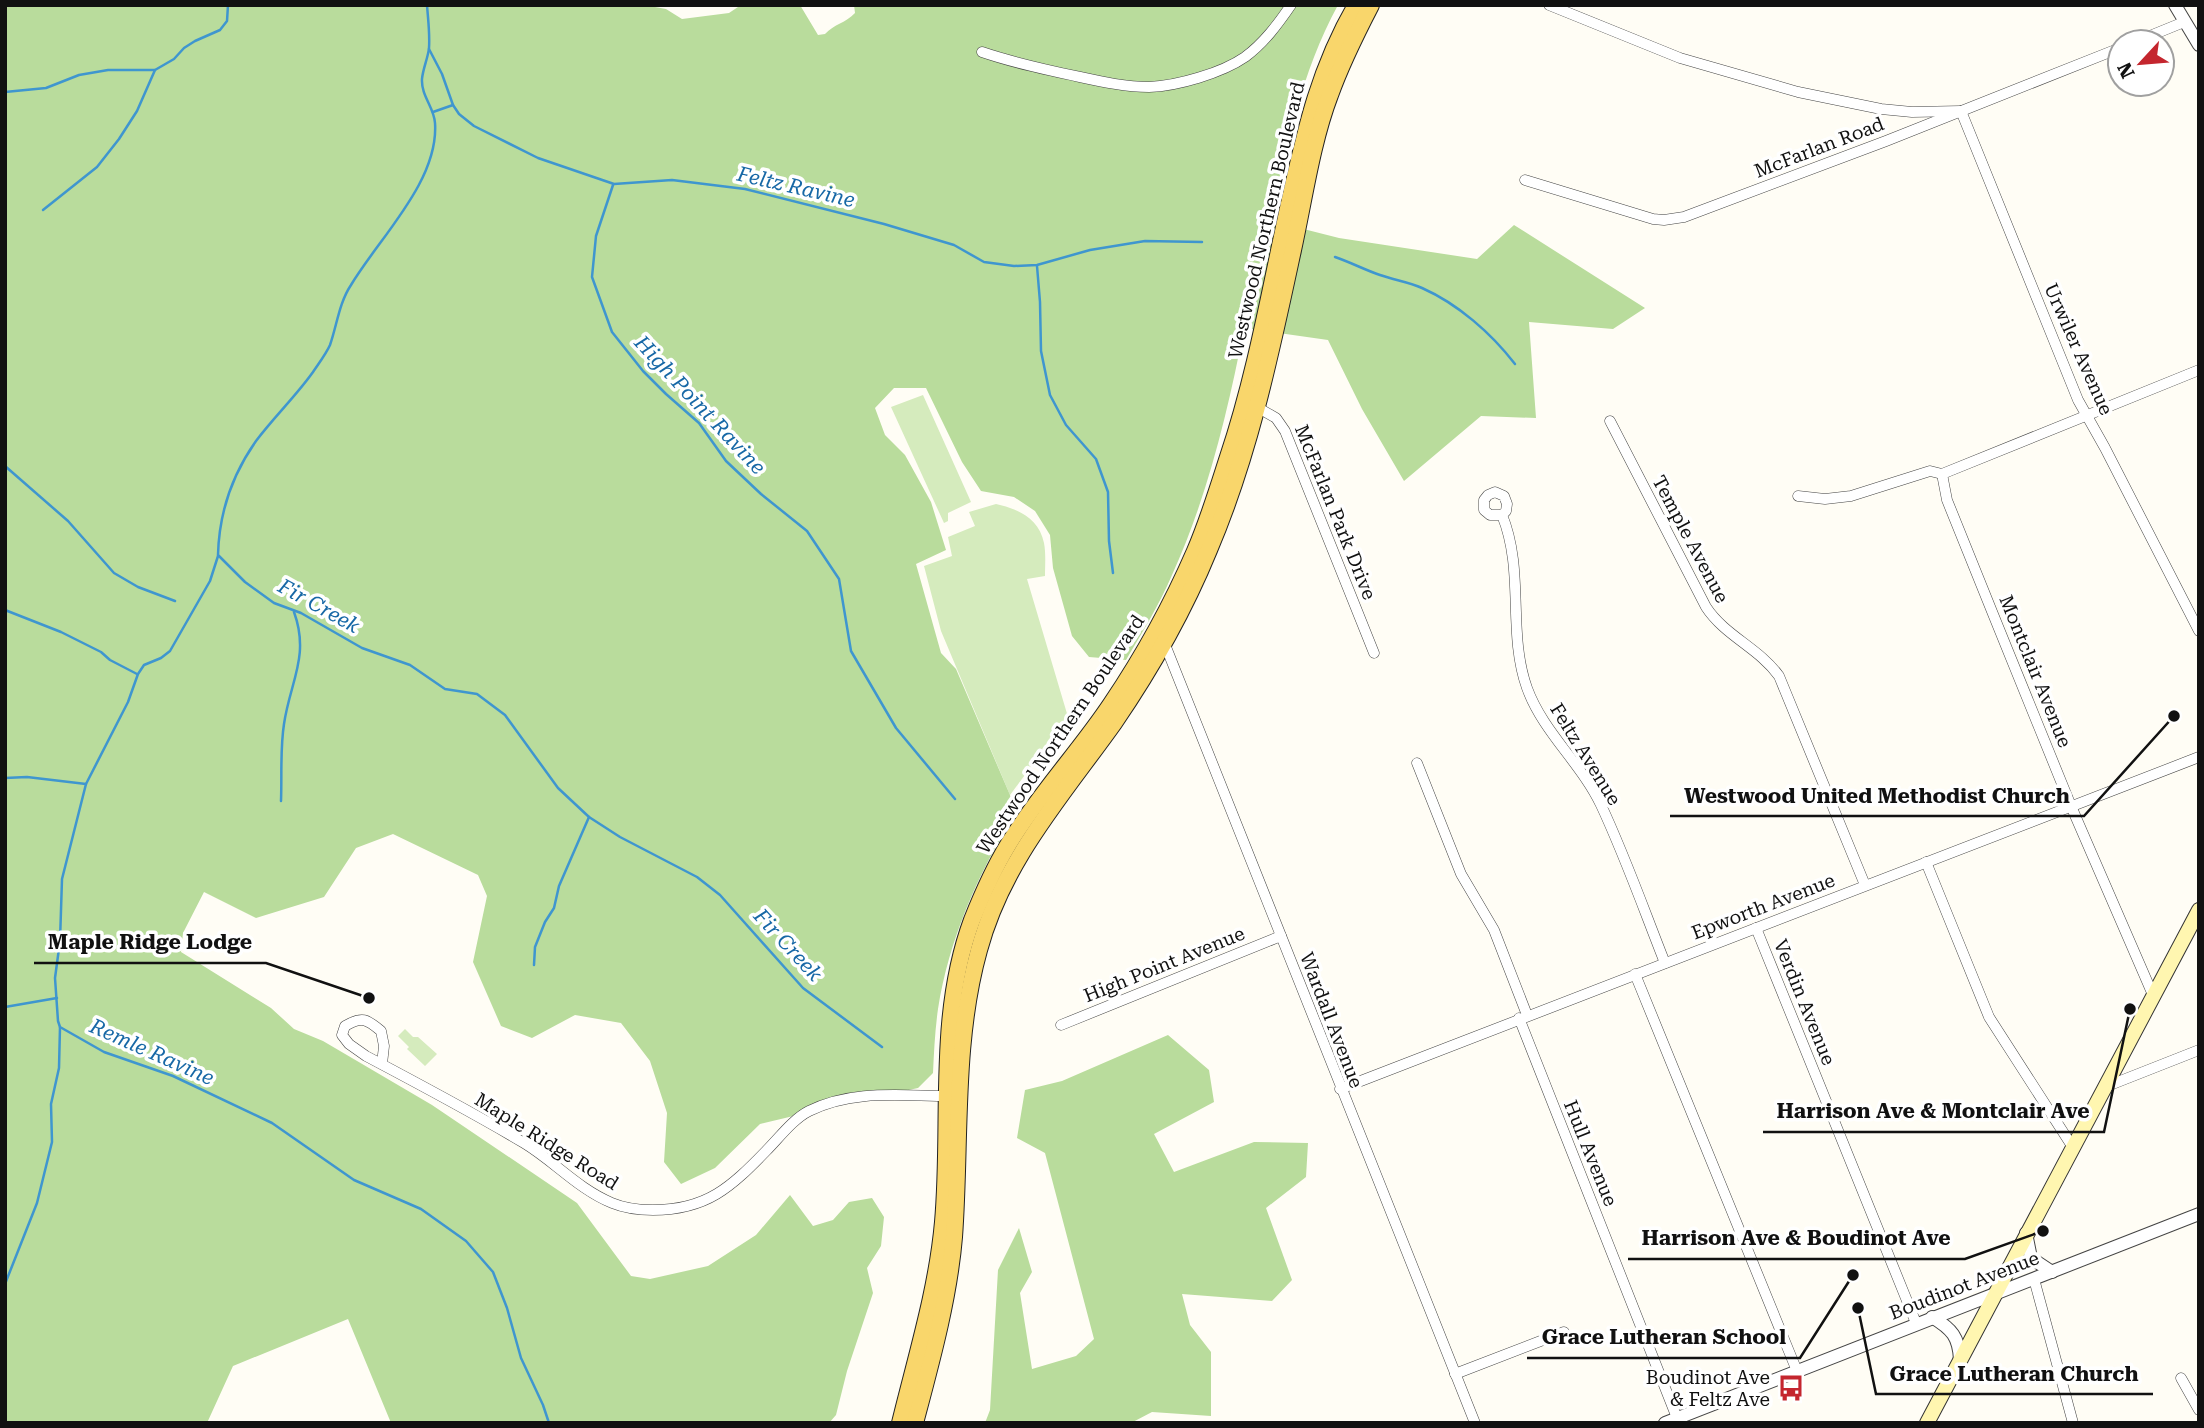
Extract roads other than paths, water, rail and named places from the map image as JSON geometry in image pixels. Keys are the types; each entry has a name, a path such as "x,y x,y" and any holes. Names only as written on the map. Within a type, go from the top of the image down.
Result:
{"main road":[{"name":"Westwood Northern Boulevard","path":"1251,404 1311,109 1333,48 1356,5"},
{"name":"Westwood Northern Boulevard","path":"915,1423 949,1277 954,1237 953,1096 948,1050 957,976 972,921 995,868 1024,820 1161,636 1251,404 1329,97 1371,5"},
{"path":"1927,1423 2199,910"},
{"name":"Westwood Northern Boulevard","path":"900,1423 937,1270 953,1096"}],"street":[{"path":"982,52 1013,62 1098,81 1151,87 1217,71 1244,57 1270,35 1291,5"},
{"path":"1549,5 1680,58 1785,89 1881,109 1961,111"},
{"path":"2175,5 2199,45"},
{"path":"2169,28 2184,22"},
{"name":"McFarlan Road","path":"1525,180 1653,219 1674,220 1886,141 2106,54"},
{"name":"Urwiler Avenue","path":"1961,111 2067,375 2199,631"},
{"path":"1798,496 1838,498 1930,471 1942,474 2199,370"},
{"name":"McFarlan Park Drive","path":"1251,404 1276,418 1285,431 1374,653"},
{"name":"Temple Avenue","path":"1610,421 1706,607 1721,627 1766,660 1786,687 1865,885"},
{"name":"Montclair Avenue","path":"1942,474 1947,499 2071,806 2153,995"},
{"name":"Feltz Avenue","path":"1502,515 1513,560 1518,653 1528,689 1542,720 1601,804 1665,962"},
{"name":"Wardall Avenue","path":"1161,636 1475,1423"},
{"name":"Epworth Avenue","path":"1340,1089 2199,757"},
{"name":"Hull Avenue","path":"1417,763 1461,874 1494,930 1523,1017 1671,1420"},
{"path":"1926,862 1989,1017 2072,1146"},
{"name":"Verdin Avenue","path":"1756,928 1916,1323"},
{"name":"High Point Avenue","path":"1061,1025 1281,936"},
{"path":"1635,974 1797,1371"},
{"name":"Maple Ridge Road","path":"382,1064 384,1046 381,1031 369,1021 357,1019 345,1026 342,1035 349,1044 382,1064 526,1144 583,1187 612,1203 642,1210 675,1210 707,1200 735,1182 806,1113 834,1100 890,1094 953,1096"},
{"path":"2104,1088 2199,1050"},
{"name":"Boudinot Avenue","path":"1671,1420 2199,1214"},
{"path":"2026,1233 2031,1258 2052,1272"},
{"path":"2034,1279 2073,1423"},
{"path":"1932,1317 1950,1329 1956,1338 1960,1345 1960,1361"},
{"path":"1455,1374 1564,1332"},
{"path":"2181,1378 2199,1410"}],"waterway":[{"path":"43,210 97,167 137,111 155,70 174,59 195,41 220,30 227,21 228,5"},
{"name":"Fir Creek","path":"427,5 429,48 422,85 435,123 434,145 428,166 405,208 347,292 330,345 324,355 256,441 240,467 224,510 218,555 245,582 274,603 301,613 362,648 410,665 445,689 477,694 505,715 558,788 589,817 620,837 697,877 720,895 803,988 882,1047"},
{"name":"Feltz Ravine","path":"429,49 442,74 453,105 459,114 474,126 538,158 614,184 672,180 745,189 884,224 954,245 984,262 1014,266 1037,265 1090,250 1145,241 1202,242"},
{"path":"5,92 46,88 79,75 108,70 155,70"},
{"path":"433,112 453,105"},
{"name":"High Point Ravine","path":"613,185 596,236 592,277 612,332 643,371 699,423 726,461 807,531 839,579 851,651 896,728 955,799"},
{"path":"1335,257 1417,286 1448,302 1485,331 1515,364"},
{"path":"1037,266 1041,351 1050,395 1066,425 1096,459 1108,492 1113,573"},
{"path":"5,466 68,521 114,573 138,587 175,601"},
{"name":"Remle Ravine","path":"218,556 210,581 170,651 144,665 138,674 128,702 86,784 62,879 60,941 55,978 60,1027 104,1052 173,1076 272,1123 354,1180 421,1209 466,1241 493,1272 507,1308 521,1358 549,1423"},
{"path":"5,610 61,632 137,674"},
{"path":"281,801 283,733 300,642 294,612"},
{"path":"5,778 27,777 86,784"},
{"path":"534,965 535,947 554,908 559,886 589,817"},
{"path":"5,1007 57,998"},
{"path":"5,1284 37,1203 52,1142 51,1104 59,1068 60,1027"}],"place":[{"name":"Westwood United Methodist Church","path":"2174,716"},
{"name":"Maple Ridge Lodge","path":"369,998"},
{"name":"Harrison Ave & Montclair Ave","path":"2130,1009"},
{"name":"Harrison Ave & Boudinot Ave","path":"2043,1231"},
{"name":"Grace Lutheran School","path":"1853,1275"},
{"name":"Grace Lutheran Church","path":"1858,1308"},
{"name":"Boudinot Ave & Feltz Ave","path":"1791,1388"}]}
